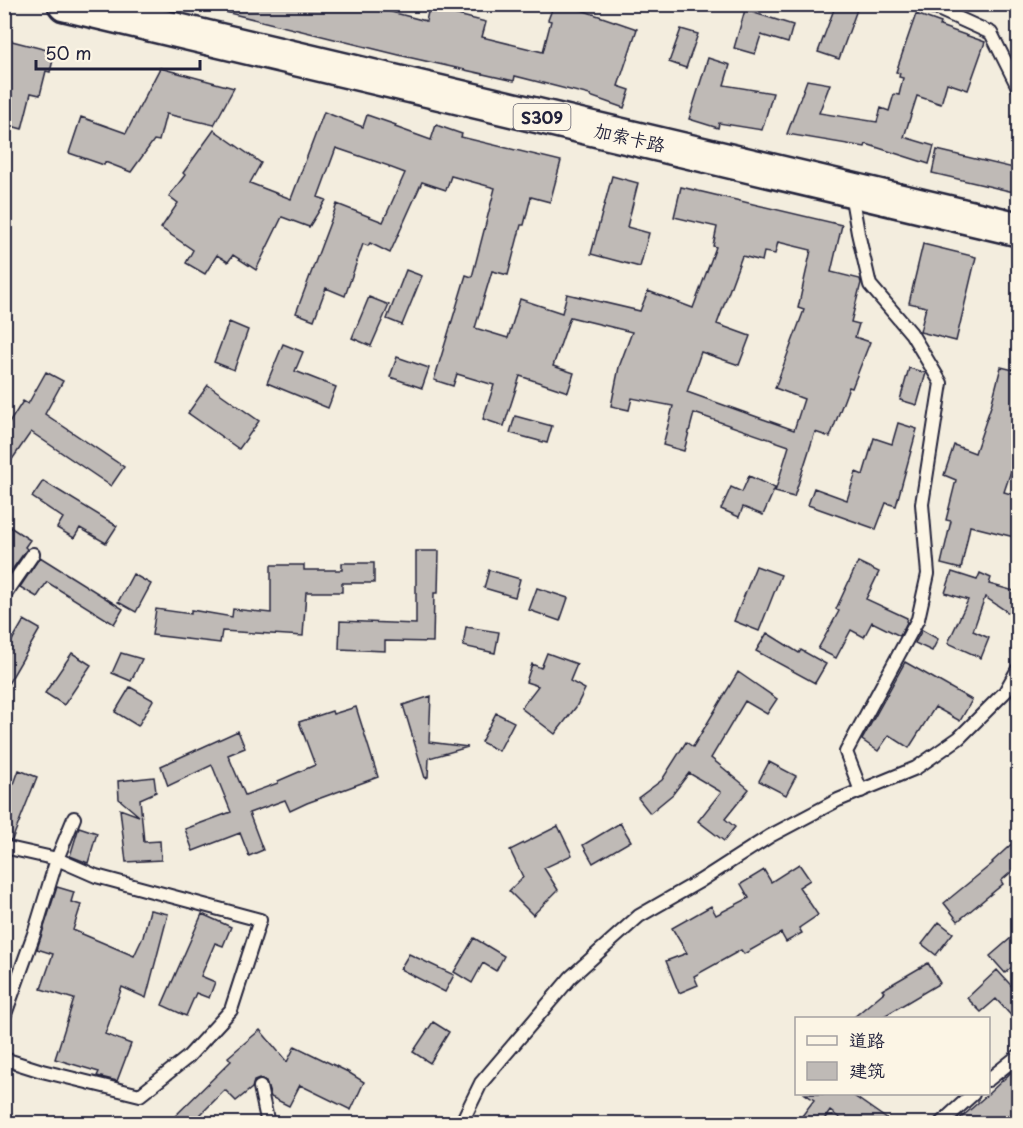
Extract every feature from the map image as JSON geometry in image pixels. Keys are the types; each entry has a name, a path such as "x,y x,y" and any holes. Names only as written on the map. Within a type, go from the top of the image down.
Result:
{"main road":[{"name":"加索卡路","path":"65,4 1018,230"}],"lane":[{"path":"927,4 991,33 1018,87"},
{"path":"851,189 870,285 911,333 941,383 921,504 928,574 918,619 846,752 861,790"},
{"path":"4,596 33,554"},
{"path":"461,1124 481,1083 571,977 639,916 700,881 770,836 838,800 916,768 959,738 1005,692 1018,669"},
{"path":"4,1017 35,931 57,859 74,818"},
{"path":"4,847 57,859 96,876 260,920 231,1010 188,1058 140,1095 4,1059"},
{"path":"990,1078 1018,1056"},
{"path":"260,1087 268,1124"},
{"path":"940,1124 972,1095"}],"building":[{"path":"222,4 361,4 426,21 429,8 486,22 482,37 543,52 551,21 548,20 554,4 564,4 637,29 618,86 630,90 624,108 590,95 515,76 514,81 221,11"},
{"path":"836,4 859,4 839,59 818,52"},
{"path":"745,10 793,25 788,43 761,35 755,54 734,48"},
{"path":"916,14 941,23 940,26 985,42 968,90 947,83 941,104 917,96 904,137 934,146 929,164 866,144 865,147 787,134 807,80 830,84 819,113 877,122 881,108 889,111 894,94 899,95 903,78 899,77 900,73 896,72"},
{"path":"681,29 698,34 686,68 669,62"},
{"path":"4,39 55,52 50,72 46,71 40,95 31,93 22,129 4,124"},
{"path":"708,58 730,65 724,85 773,93 762,130 719,123 718,128 689,119"},
{"path":"160,68 234,88 214,125 166,114 159,141 154,140 131,172 105,162 104,165 69,153 81,117 126,133"},
{"path":"324,112 363,127 367,115 431,140 436,125 462,134 461,137 561,161 550,202 531,197 508,275 492,271 475,328 508,338 520,299 562,313 567,294 640,311 648,291 693,308 716,247 713,246 717,227 674,217 681,187 842,225 831,272 860,279 851,322 859,324 855,337 870,342 852,388 849,387 830,437 815,432 794,497 775,492 789,446 694,413 684,451 663,445 673,406 632,398 629,410 611,406 619,367 632,332 570,317 553,366 574,373 568,392 520,376 504,426 483,419 494,385 457,374 453,386 434,380 466,275 472,277 495,188 451,176 446,190 422,182 390,253 370,243 368,246 363,244 345,296 326,288 314,320 296,313 337,204 383,222 405,173 336,148 318,197 326,200 309,227 282,217 256,270 233,255 228,262 217,255 205,274 186,263 193,250 161,228 178,203 169,196 214,130 261,163 250,183 291,199","holes":["778,242 811,250 798,308 804,310 775,388 804,399 794,430 687,392 701,352 739,365 750,336 717,324 742,256 762,261 764,252 775,254"]},
{"path":"937,150 1018,169 1018,193 932,173"},
{"path":"612,176 638,183 627,227 649,233 640,267 591,254"},
{"path":"923,244 976,257 956,341 920,332 926,307 909,303"},
{"path":"406,270 422,276 402,325 387,319"},
{"path":"369,297 389,305 371,346 352,338"},
{"path":"229,322 248,330 234,370 214,362"},
{"path":"283,344 303,352 295,371 336,387 328,408 267,383"},
{"path":"397,357 429,368 422,388 390,377"},
{"path":"1001,367 1018,371 1018,450 1004,492 1018,496 1018,538 970,526 961,569 941,564 951,521 946,520 956,480 944,475 954,445 975,453"},
{"path":"909,368 926,373 917,405 900,400"},
{"path":"46,372 63,381 45,414 124,467 111,486 31,432 4,471 4,431 23,401 28,404"},
{"path":"208,385 259,421 239,449 188,413"},
{"path":"515,416 552,426 547,443 510,433"},
{"path":"898,423 917,429 896,506 886,503 876,529 808,505 814,488 847,500 856,472 863,475 874,438 892,444"},
{"path":"749,476 775,488 763,515 743,507 739,517 721,509 731,487 742,492"},
{"path":"43,481 117,526 106,543 80,528 74,538 57,528 63,518 32,497"},
{"path":"4,523 30,540 25,547 27,549 6,578 4,577"},
{"path":"416,551 439,551 438,593 434,593 433,642 385,641 385,651 339,649 340,621 416,624"},
{"path":"40,557 123,609 114,624 47,582 37,597 20,587"},
{"path":"858,562 879,572 866,599 907,618 907,622 900,636 872,622 864,637 851,630 836,658 818,649 839,611 836,609"},
{"path":"342,563 374,563 374,583 342,583 342,592 306,592 303,636 222,631 220,643 152,635 156,609 191,614 191,610 232,617 233,609 271,613 271,565 304,565 304,570 342,570"},
{"path":"756,566 781,575 759,631 734,621"},
{"path":"489,570 520,579 515,597 484,588"},
{"path":"952,572 977,580 980,573 991,578 989,584 1018,592 1018,619 985,597 973,631 989,638 981,658 948,643 968,600 945,593"},
{"path":"133,574 151,584 136,612 118,602"},
{"path":"537,588 568,598 560,621 529,610"},
{"path":"24,620 40,629 4,691 4,654"},
{"path":"466,627 499,632 495,653 463,646"},
{"path":"922,630 938,639 932,651 915,643"},
{"path":"767,633 799,653 801,650 826,664 815,683 756,651"},
{"path":"72,653 91,665 64,705 45,693"},
{"path":"121,653 142,659 131,681 112,673"},
{"path":"547,653 577,664 570,681 585,689 576,707 555,734 521,708 538,686 526,682 532,664 541,668"},
{"path":"905,662 972,700 960,721 935,707 909,748 889,735 878,751 862,740"},
{"path":"738,672 777,699 767,714 745,701 711,758 749,789 725,819 735,827 724,841 698,821 721,792 689,773 673,794 650,813 638,798 662,780 686,742 693,747"},
{"path":"130,687 153,700 138,726 115,712"},
{"path":"431,696 429,742 468,747 429,758 428,777 425,778 403,705"},
{"path":"356,707 378,777 290,811 285,800 249,813 263,850 249,856 240,833 193,851 185,829 231,812 212,765 168,786 161,766 238,731 245,748 228,755 245,795 278,783 315,765 299,722 332,711 333,714"},
{"path":"496,713 514,722 499,751 481,742"},
{"path":"769,762 796,776 786,795 759,781"},
{"path":"19,770 37,777 12,840 4,839 4,779 14,784"},
{"path":"154,777 156,792 140,799 144,842 160,841 161,860 126,862 120,809 139,816 119,799 118,781"},
{"path":"620,823 631,841 593,863 583,845"},
{"path":"558,826 572,855 544,868 558,890 533,915 509,891 523,877 510,850"},
{"path":"79,827 97,833 88,863 70,856"},
{"path":"1018,838 1018,866 1001,881 1003,884 958,921 944,903 993,863"},
{"path":"799,864 810,880 799,887 818,915 799,928 802,933 786,942 781,933 744,954 741,950 694,976 698,985 679,993 666,961 687,953 672,928 711,906 716,915 749,898 741,884 764,870 771,882"},
{"path":"57,887 74,892 71,902 81,905 73,930 134,956 143,937 150,910 168,914 146,998 122,987 105,1034 131,1044 117,1081 97,1076 99,1072 55,1059 74,999 41,989 53,954 37,949"},
{"path":"202,914 231,927 223,946 215,943 201,976 215,982 209,998 196,993 186,1016 162,1005"},
{"path":"939,922 953,933 936,955 922,944"},
{"path":"1018,932 1018,962 1005,973 990,956"},
{"path":"474,938 504,956 496,971 483,963 472,983 454,972"},
{"path":"409,954 454,975 445,992 400,969"},
{"path":"928,963 940,983 883,1017 854,1017 884,992 882,990"},
{"path":"997,970 1018,993 1018,1023 996,999 981,1012 967,998"},
{"path":"433,1022 449,1032 430,1063 413,1052"},
{"path":"260,1030 287,1062 295,1046 364,1082 351,1110 300,1085 289,1106 271,1097 266,1082 259,1079 254,1081 252,1088 236,1101 225,1090 191,1124 167,1124 231,1061 228,1057"},
{"path":"1018,1066 1018,1124 954,1124 987,1095 990,1095 990,1092"},
{"path":"806,1095 852,1095 894,1124 848,1124 830,1111 821,1124 796,1124 814,1100"}]}
